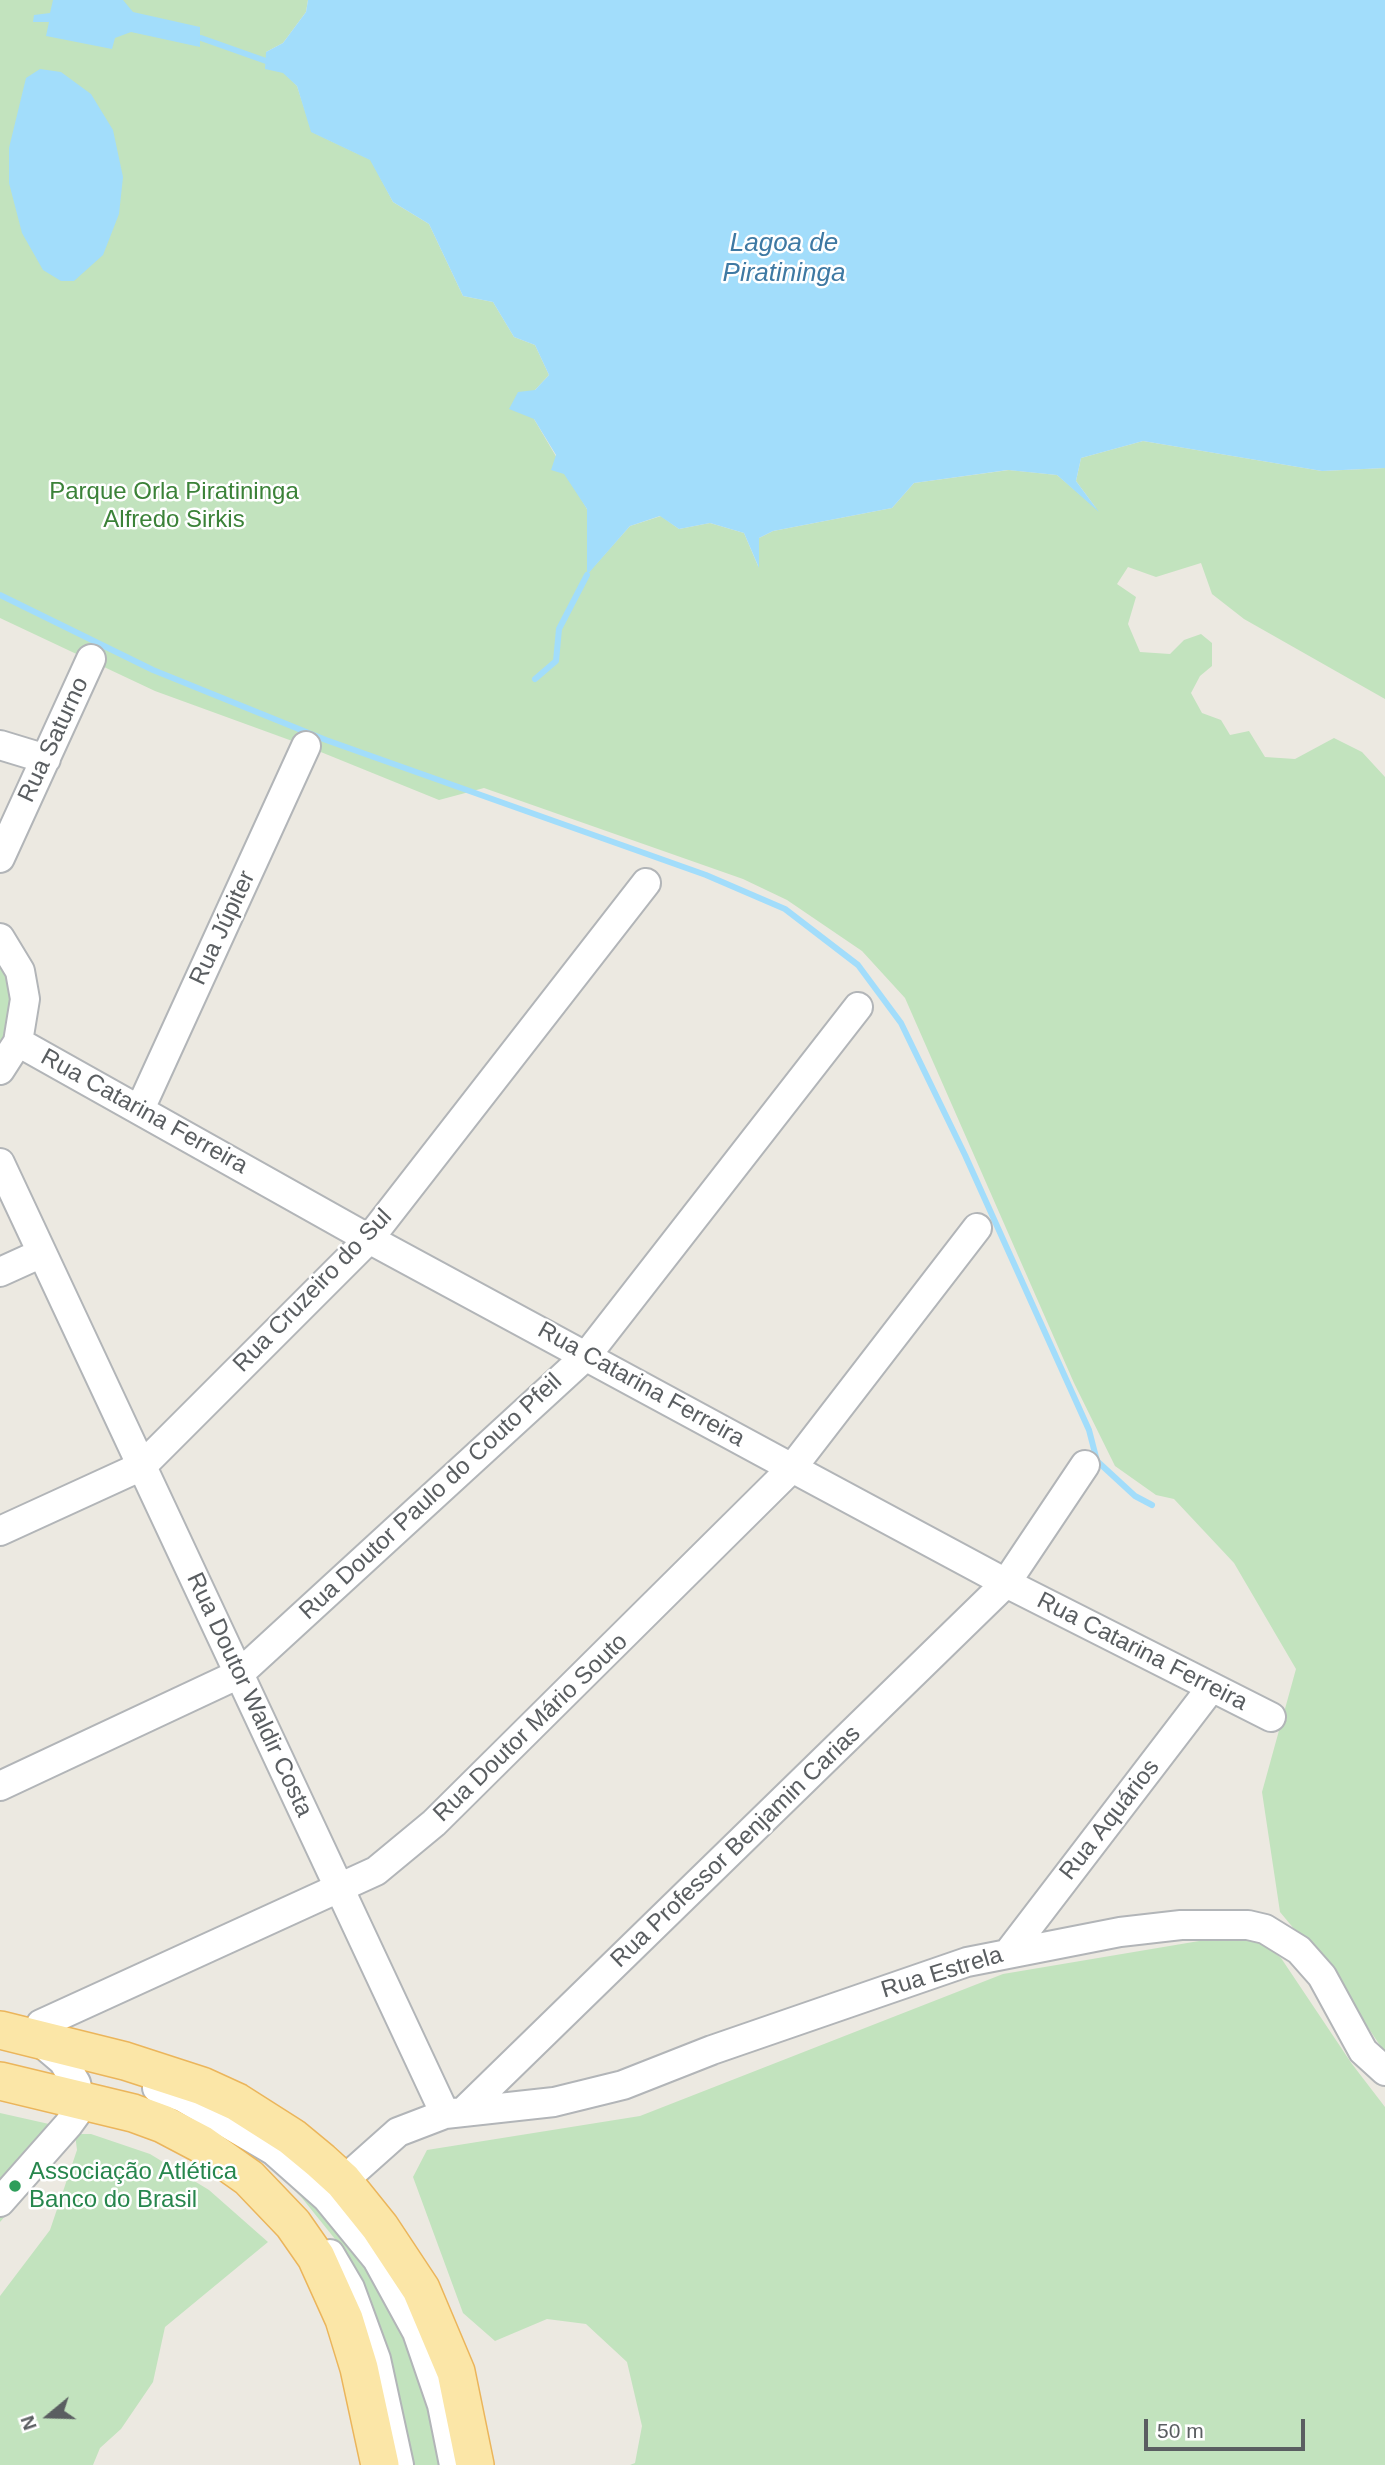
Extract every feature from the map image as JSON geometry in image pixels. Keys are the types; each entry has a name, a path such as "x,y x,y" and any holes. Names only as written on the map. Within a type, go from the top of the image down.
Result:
{"main road":[{"path":"0,2030 133,2113 201,2144 249,2178 293,2224 316,2257 344,2319 359,2368 380,2465"},
{"path":"0,2081 64,2071 152,2069 226,2096 292,2137 342,2181 396,2247 426,2298 456,2372 475,2465"}],"street":[{"name":"Rua Saturno","path":"0,858 91,659"},
{"path":"0,745 46,759"},
{"name":"Rua Júpiter","path":"140,1109 306,746"},
{"name":"Rua Cruzeiro do Sul","path":"0,1531 142,1466 369,1239 646,883"},
{"path":"0,937 14,957 24,985 25,1014 18,1042 0,1070"},
{"name":"Rua Doutor Paulo do Couto Pfeil","path":"0,1786 239,1674 587,1355 858,1007"},
{"name":"Rua Catarina Ferreira","path":"18,1042 369,1239 792,1468 1006,1583 1271,1717"},
{"name":"Rua Doutor Waldir Costa","path":"0,1163 340,1889 455,2112"},
{"name":"Rua Doutor Mário Souto","path":"0,2202 76,2114 64,2071 41,2024 376,1871 434,1824 792,1468 977,1227"},
{"path":"0,1272 42,1253"},
{"name":"Rua Professor Benjamin Carias","path":"455,2112 1006,1583 1086,1465"},
{"name":"Rua Aquários","path":"1009,1952 1212,1688"},
{"name":"Rua Estrela","path":"455,2112 554,2102 623,2085 891,1987 1009,1952 1181,1925 1227,1923 1265,1929 1299,1950 1322,1976 1356,2040 1385,2071"},
{"path":"0,2047 166,2108 206,2129 259,2166 306,2216 350,2288 376,2359 399,2465"},
{"path":"0,2065 64,2071 182,2096 274,2151 327,2198 377,2259 417,2332 442,2405 454,2465"},
{"path":"342,2181 398,2132 455,2112"}],"green space":[{"name":"Parque Orla Piratininga Alfredo Sirkis","path":"0,0 308,0 306,12 283,43 266,52 297,86 312,132 371,160 393,202 429,224 463,296 493,302 514,337 535,345 549,375 535,390 534,419 587,509 587,574 630,526 661,516 679,529 710,523 744,533 758,566 759,538 773,531 892,508 914,483 1009,470 1057,475 1096,508 1076,481 1081,458 1143,441 1322,471 1385,468 1385,699 1244,619 1212,594 1201,563 1156,577 1128,567 1117,584 1136,597 1128,624 1140,652 1170,654 1184,640 1201,634 1212,643 1212,666 1200,676 1191,693 1202,713 1221,720 1230,735 1249,731 1265,757 1295,759 1334,738 1362,752 1385,777 1385,2053 1335,1978 1280,1912 1262,1792 1296,1669 1234,1563 1174,1499 1156,1495 1115,1466 1074,1383 905,998 862,951 787,900 743,879 484,788 439,800 306,746 155,691 0,618"},
{"path":"0,958 8,974 14,1002 10,1031 0,1050"},
{"path":"1223,1937 1261,1942 1281,1958 1352,2064 1385,2107 1385,2465 630,2465 635,2463 642,2426 627,2362 586,2324 547,2319 495,2341 463,2313 413,2177 427,2150 640,2116 1003,1974"},
{"path":"191,2112 267,2155 348,2238 405,2328 431,2404 443,2465 409,2465 356,2277 335,2239 302,2198 272,2167"},
{"name":"Associação Atlética Banco do Brasil","path":"0,2113 49,2124 45,2139 61,2151 0,2222"},
{"path":"75,2134 91,2134 150,2154 209,2190 268,2242 165,2327 153,2382 121,2429 100,2448 93,2465 0,2465 0,2296 50,2230 77,2150"}],"water":[{"path":"53,0 123,0 133,12 200,27 200,47 131,32 115,38 112,49 46,36 49,22 33,22 34,15 50,13"},
{"name":"Lagoa de Piratininga","path":"308,0 1385,0 1385,468 1322,471 1143,441 1081,458 1076,481 1099,512 1057,475 1008,470 914,483 892,508 773,531 759,538 759,568 744,533 710,523 679,529 660,516 630,526 587,575 587,509 564,474 551,470 556,455 534,419 509,409 518,392 535,390 549,375 535,345 514,337 493,302 463,296 429,224 393,202 370,160 311,132 297,86 283,73 265,69 266,52 283,43 306,12"},
{"path":"40,69 61,72 91,94 113,130 123,177 119,214 103,255 74,281 61,281 43,270 22,233 9,183 9,148 26,78"}],"waterway":[{"path":"201,38 266,61"},
{"path":"535,679 556,661 559,629 587,575"},
{"path":"0,595 153,670 326,740 706,875 785,909 858,965 901,1023 965,1155 1089,1430 1097,1461 1135,1496 1152,1505"}],"place":[{"name":"Associação Atlética Banco do Brasil","path":"15,2186"}]}
